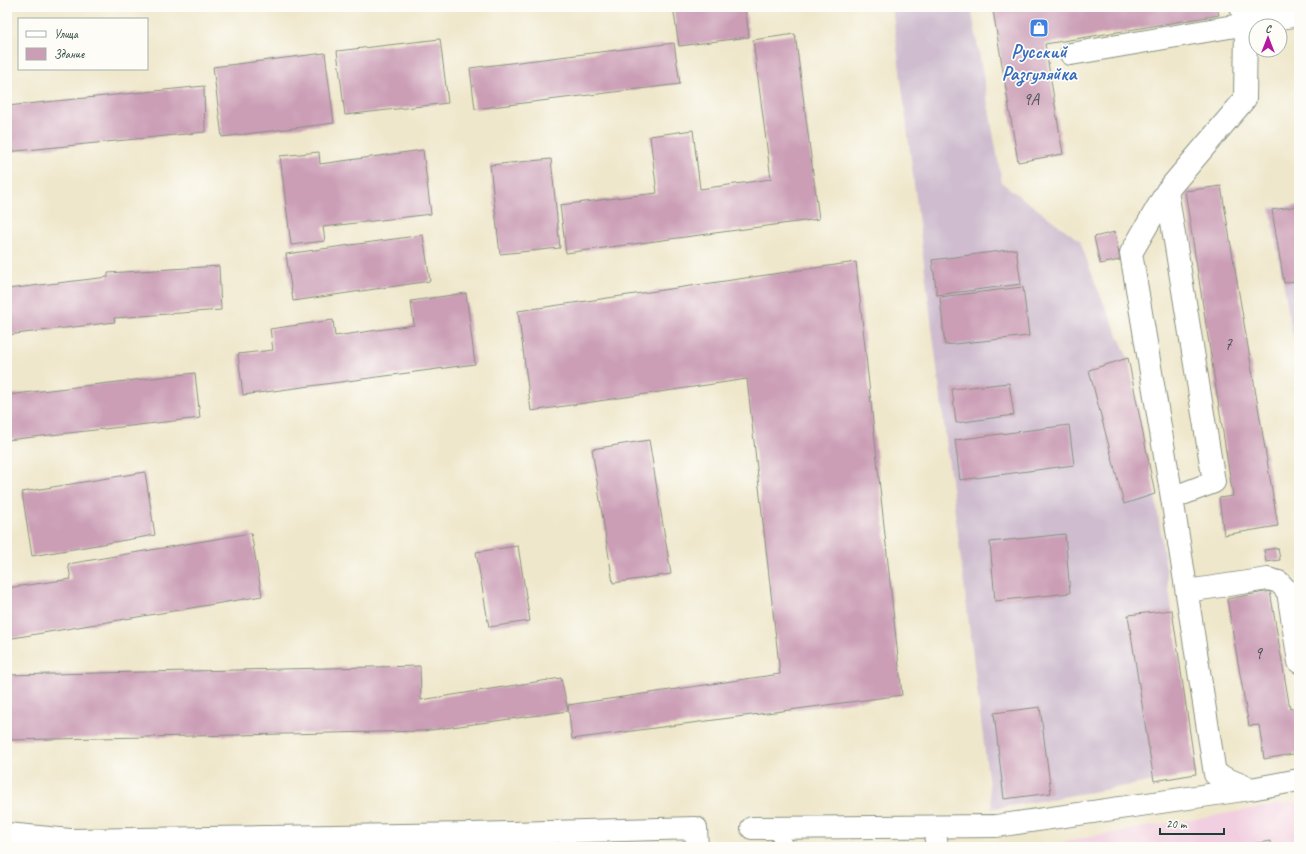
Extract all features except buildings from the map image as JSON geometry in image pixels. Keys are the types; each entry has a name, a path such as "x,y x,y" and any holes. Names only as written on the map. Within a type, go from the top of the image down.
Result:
{"street":[{"path":"1243,15 1245,99 1167,190 1131,253 1187,591 1215,774 1251,789"},
{"path":"1071,54 1243,15 1299,15"},
{"path":"1167,190 1214,482 1172,498"},
{"path":"1187,591 1268,579 1279,582 1288,592 1299,662"},
{"path":"752,828 936,837 996,826 1251,789 1299,780"},
{"path":"7,834 70,840 473,841 696,837"}],"shaded area":[{"path":"892,7 971,7 1002,183 1080,241 1096,285 1128,358 1155,494 1196,774 992,809"},
{"path":"1299,205 1299,371 1270,208"},
{"path":"1299,801 1299,847 1065,847 1064,841"}],"place":[{"name":"Русский Разгуляйка","path":"1039,28"}]}
